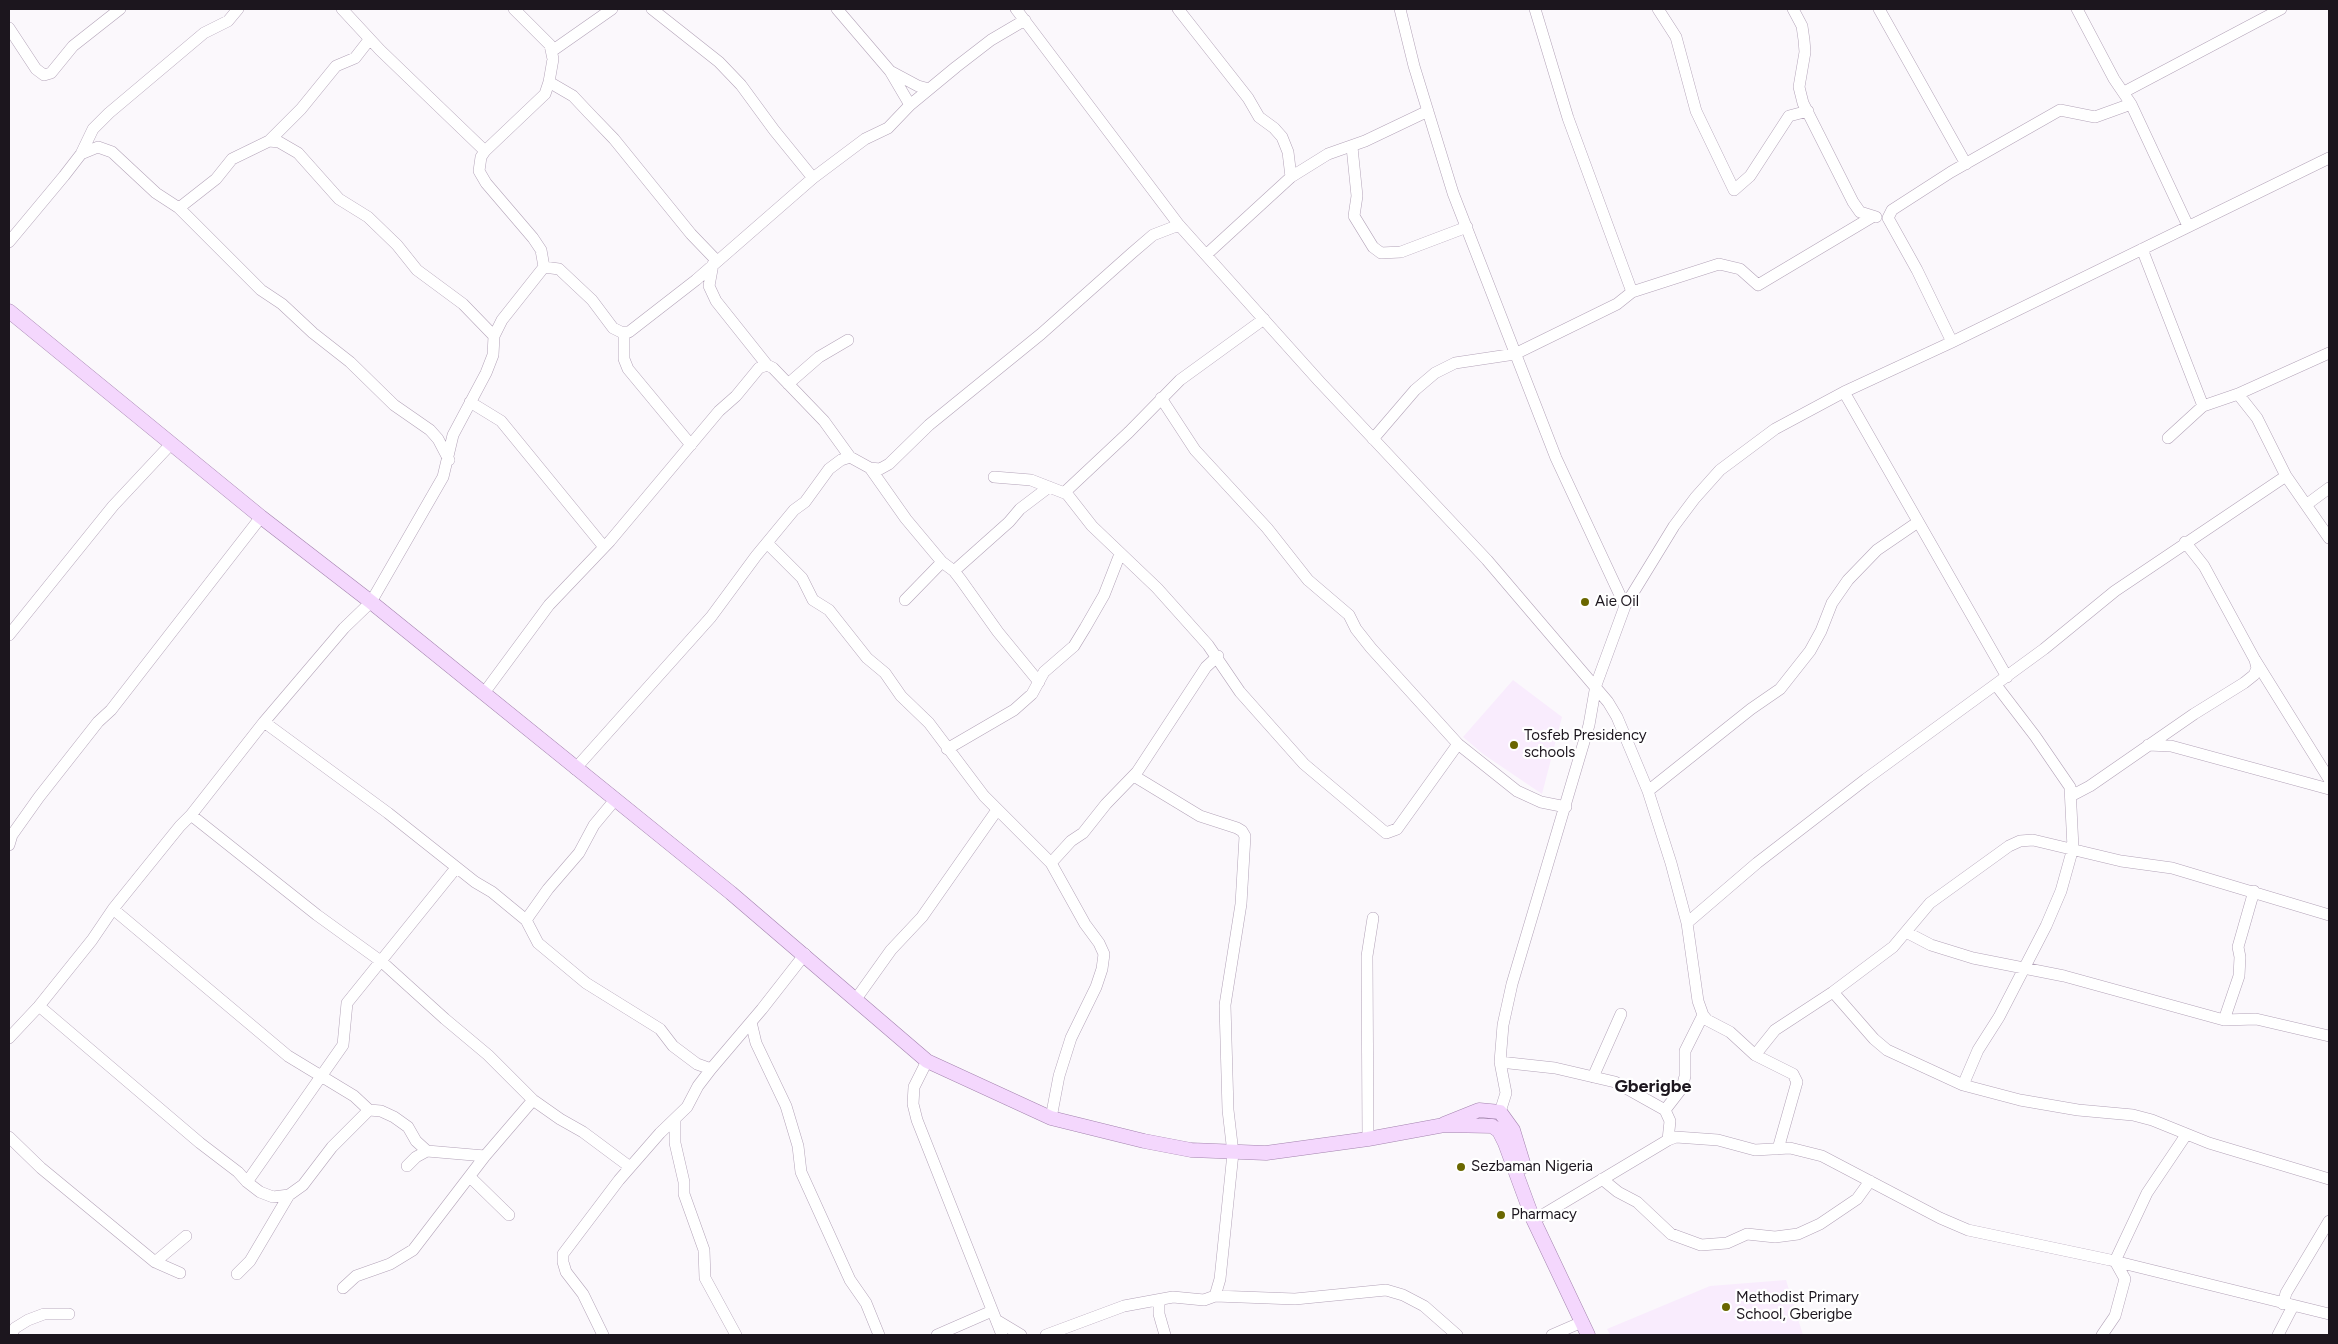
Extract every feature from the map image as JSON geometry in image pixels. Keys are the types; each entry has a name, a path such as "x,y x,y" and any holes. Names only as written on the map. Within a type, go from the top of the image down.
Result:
{"main road":[{"path":"9,311 261,517 484,693 614,801 804,954 927,1061 1051,1118 1144,1142 1191,1150 1266,1153 1368,1139 1444,1125 1492,1126 1499,1130 1512,1159 1533,1219 1588,1335"},
{"path":"1444,1125 1479,1110 1500,1112 1513,1130 1542,1216 1598,1335"}],"street":[{"path":"9,28 36,69 44,75 51,73 73,46 120,9"},
{"path":"9,242 81,154 93,129 117,105 134,93 204,33 228,21 238,9"},
{"path":"342,9 369,40 485,151"},
{"path":"9,1038 39,1006 174,832 191,816 264,722 344,628 371,602 443,477 449,460 453,435 492,355 494,336 509,309 544,267 541,250 482,178 479,165 485,151 545,94 549,82 552,52 547,40 514,9"},
{"path":"552,52 612,9"},
{"path":"652,9 719,62 741,85 813,178"},
{"path":"837,9 890,71 910,105"},
{"path":"1016,9 1179,225 1373,439 1487,560 1596,685 1617,717 1648,791 1687,923 1698,1001 1703,1015 1707,1020 1730,1032 1756,1055 1793,1074 1796,1082 1778,1149"},
{"path":"1178,9 1248,98 1260,117 1282,137 1288,152 1291,177"},
{"path":"1400,9 1414,66 1453,193 1556,458 1626,606"},
{"path":"1535,9 1568,118 1632,292"},
{"path":"1658,9 1676,37 1696,110 1734,190 1750,176 1789,116 1808,111"},
{"path":"1793,9 1802,26 1805,52 1799,87 1808,111 1853,202 1860,212 1872,217 1888,218"},
{"path":"1879,9 1966,164"},
{"path":"2077,9 2114,79 2131,104 2188,226"},
{"path":"2124,92 2281,9"},
{"path":"544,267 559,269 568,276 592,300 613,328 624,332 637,328 696,280 714,262 813,178 859,143 888,128 910,105 991,40 1025,20"},
{"path":"179,208 216,179 232,159 269,141 301,109 336,66 355,58 369,40"},
{"path":"890,71 918,86 930,89"},
{"path":"549,82 573,96 614,139 714,262"},
{"path":"1888,218 1892,210 1966,164 2060,110 2095,117 2131,104"},
{"path":"1207,254 1291,177 1328,154 1352,147 1428,111"},
{"path":"269,141 279,142 298,153 339,199 368,217 397,245 417,270 464,304 494,336"},
{"path":"81,154 98,147 105,148 134,171 156,193 179,208 261,290 282,304 313,333 350,362 394,405 430,430 444,448 449,460"},
{"path":"1352,147 1356,196 1354,216 1373,247 1381,253 1401,252 1467,227"},
{"path":"1500,1112 1506,1093 1500,1062 1503,1025 1512,984 1566,807 1589,725 1596,685 1626,606 1674,526 1720,470 1775,429 1844,392 1952,342 2329,158"},
{"path":"1373,439 1415,390 1435,372 1455,363 1515,354 1616,304 1632,292 1719,264 1740,269 1758,285 1872,217"},
{"path":"1888,218 1917,270 1952,342"},
{"path":"714,262 709,286 716,301 766,365 773,368 824,421 850,458 870,468 880,469 889,464 929,425 1041,334 1153,235 1179,225"},
{"path":"2142,249 2203,406"},
{"path":"696,280 707,279 710,281"},
{"path":"1065,492 1129,432 1161,398 1210,357 1264,319"},
{"path":"624,332 624,359 628,369 691,445"},
{"path":"788,384 820,357 848,340"},
{"path":"2168,438 2203,406 2238,394 2329,353"},
{"path":"484,693 549,605 604,548 759,368 766,365"},
{"path":"1844,392 2007,677"},
{"path":"2238,394 2257,418 2286,476 2329,538"},
{"path":"1161,398 1196,450 1273,534 1308,580 1349,614 1356,629 1371,648 1458,744 1517,791 1541,802 1566,807"},
{"path":"470,402 501,421 604,548"},
{"path":"9,635 113,506 171,444"},
{"path":"575,769 656,677 668,668 829,469 841,460 850,458"},
{"path":"870,468 906,519 942,562 954,571 998,632 1039,682"},
{"path":"1687,923 1757,864 1866,779 2007,677 2115,591 2185,542 2286,476"},
{"path":"994,477 1031,480 1065,492 1092,526 1157,588 1218,656 1240,692 1304,764 1386,833 1396,829 1458,744"},
{"path":"954,571 1009,522 1020,509 1048,487"},
{"path":"2306,505 2329,488"},
{"path":"10,837 39,797 98,722 111,710 261,517"},
{"path":"1648,791 1780,689 1810,651 1822,631 1832,603 1852,575 1877,550 1918,522"},
{"path":"2185,542 2204,566 2255,660 2329,779"},
{"path":"768,544 802,578 813,600 829,610 866,658 885,673 900,696 929,723 984,796 1051,863 1104,954 1096,988 1082,1012 1059,1076 1051,1118"},
{"path":"947,749 1014,710 1032,694 1044,672 1074,646 1104,595 1120,554"},
{"path":"904,600 942,562"},
{"path":"1051,863 1071,841 1083,833 1106,804 1134,776 1206,667 1218,656"},
{"path":"2071,796 2244,683 2254,675 2256,668 2255,660"},
{"path":"1963,1085 1978,1050 2026,968 2061,891 2073,848 2070,787 2062,772 1996,685"},
{"path":"264,722 388,813 456,868 492,892 526,920 538,943 586,983 660,1029 679,1051 697,1064 710,1068"},
{"path":"2146,746 2171,746 2329,789"},
{"path":"1134,776 1200,816 1237,828 1242,831 1244,836 1241,904 1225,1005 1228,1110 1233,1153 1220,1279 1215,1296"},
{"path":"526,920 548,888 578,852 594,825 614,801"},
{"path":"856,999 891,950 928,909 997,810"},
{"path":"191,816 316,915 382,962 488,1055 533,1100 583,1132 630,1167"},
{"path":"1756,1055 1775,1030 1834,992 1893,946 1930,903 2009,846 2020,841 2033,840 2073,848 2121,862 2172,868 2329,915"},
{"path":"247,1182 312,1088 322,1078 345,1041 347,1003 456,868"},
{"path":"2224,1020 2239,976 2238,947 2254,891"},
{"path":"113,909 288,1056 354,1096 369,1110 380,1111 394,1117 408,1127 427,1151"},
{"path":"1368,1139 1367,956 1374,918"},
{"path":"1906,932 1931,945 1973,958 2064,976 2224,1020 2256,1018 2329,1036"},
{"path":"603,1335 583,1294 566,1272 563,1254 630,1167 660,1133 688,1107 698,1086 710,1068 751,1022 804,954"},
{"path":"1834,992 1874,1039 1887,1050 1963,1085 2020,1100 2078,1110 2133,1115 2152,1120 2186,1135 2329,1179"},
{"path":"39,1006 200,1143 238,1172 247,1182 260,1192 273,1197 289,1195 303,1186 332,1147 369,1110"},
{"path":"1593,1076 1621,1014"},
{"path":"1665,1110 1682,1088 1685,1076 1685,1051 1703,1015"},
{"path":"751,1022 756,1043 786,1106 798,1146 801,1172 850,1280 866,1303 879,1335"},
{"path":"927,1061 914,1087 913,1104 917,1120 1002,1335"},
{"path":"1500,1062 1555,1068 1615,1082 1665,1110 1670,1121 1668,1140"},
{"path":"343,1288 356,1276 390,1264 413,1250 485,1156 533,1100"},
{"path":"676,1120 675,1143 684,1182 684,1194 704,1250 705,1278 736,1335"},
{"path":"2115,1261 2147,1193 2161,1175 2186,1135"},
{"path":"9,1137 41,1168 154,1262 180,1273"},
{"path":"1542,1216 1676,1137 1718,1140 1755,1150 1790,1148 1809,1151 1837,1163 1940,1218 1968,1230 2115,1261 2329,1314"},
{"path":"407,1166 416,1157 427,1151 485,1156"},
{"path":"470,1177 509,1215"},
{"path":"1602,1179 1618,1192 1637,1202 1671,1234 1701,1245 1727,1243 1747,1234 1775,1237 1798,1234 1850,1204 1870,1181"},
{"path":"237,1274 250,1261 289,1195"},
{"path":"2278,1335 2288,1305 2286,1293 2329,1221"},
{"path":"154,1262 186,1236"},
{"path":"2102,1335 2115,1316 2125,1279 2115,1261"},
{"path":"1046,1335 1124,1306 1173,1298 1204,1300 1215,1296 1295,1299 1386,1290 1404,1295 1424,1306 1457,1335"},
{"path":"1159,1300 1159,1314 1165,1335"},
{"path":"11,1335 15,1328 28,1320 44,1314 69,1314"},
{"path":"936,1335 994,1316"},
{"path":"994,1316 1022,1335"},
{"path":"1552,1335 1582,1322"}],"shaded area":[{"name":"Tosfeb Presidency schools","path":"1513,680 1562,717 1542,794 1483,754 1463,737"},
{"name":"Methodist Primary School, Gberigbe","path":"1786,1280 1803,1335 1610,1335 1607,1329 1710,1286"}],"place":[{"name":"Aie Oil","path":"1585,602"},
{"name":"Tosfeb Presidency schools","path":"1514,745"},
{"name":"Sezbaman Nigeria","path":"1461,1167"},
{"name":"Pharmacy","path":"1501,1215"},
{"name":"Methodist Primary School, Gberigbe","path":"1726,1307"}],"district":[{"name":"Gberigbe","path":"1653,1087"}]}
